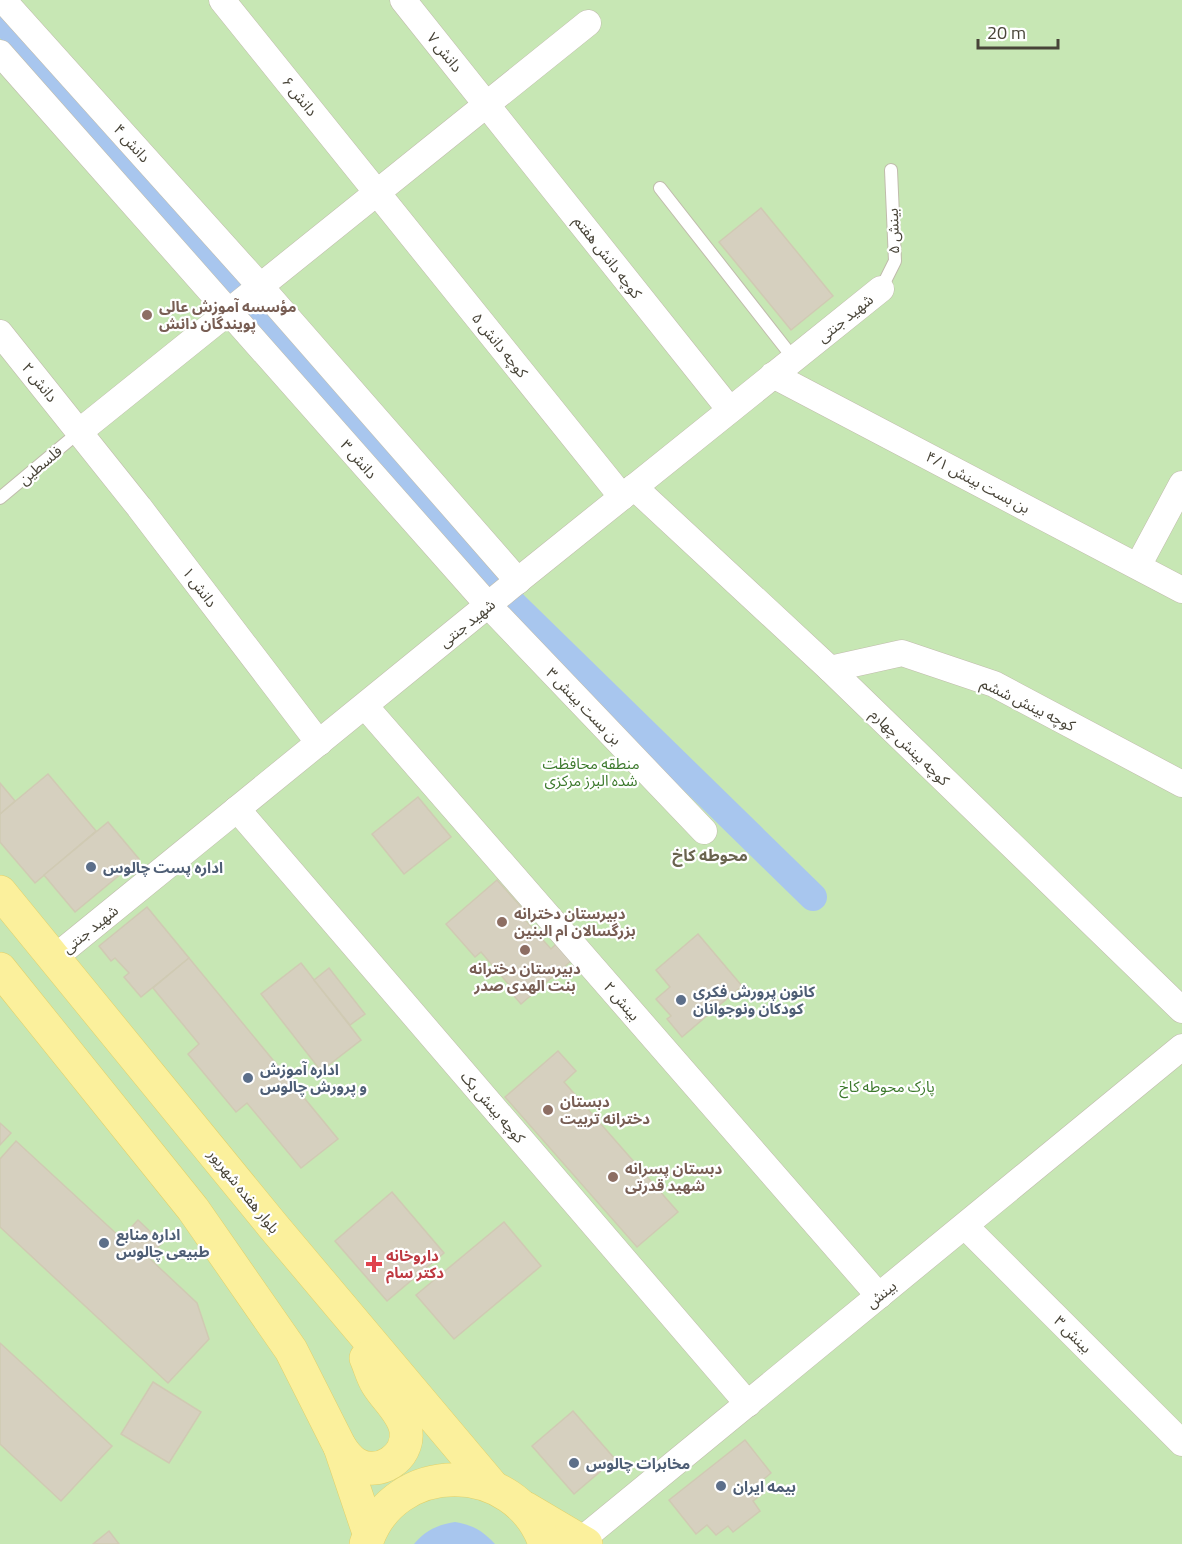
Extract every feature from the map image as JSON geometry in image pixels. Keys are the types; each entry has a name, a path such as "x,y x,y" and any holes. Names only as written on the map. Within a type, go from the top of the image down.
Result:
{"main road":[{"name":"بلوار هفده شهریور","path":"0,892 353,1323 492,1486"},
{"path":"0,969 193,1209 291,1350 340,1447 368,1538"},
{"path":"340,1447 354,1463 375,1468 386,1466 395,1460 402,1452 406,1442 403,1421 375,1382 353,1323"},
{"path":"368,1538 386,1509 408,1491 435,1481 464,1479 492,1486 508,1495 522,1507 583,1543"},
{"path":"522,1507 540,1530 545,1544"}],"street":[{"name":"دانش ۴","path":"3,0 260,286"},
{"name":"دانش ۶","path":"222,0 378,192"},
{"name":"دانش ۷","path":"404,0 487,104"},
{"path":"80,432 588,23"},
{"path":"0,53 230,312"},
{"name":"کوچه دانش هفتم","path":"487,104 730,410"},
{"name":"کوچه دانش ۵","path":"378,192 628,492"},
{"path":"260,286 503,593"},
{"name":"شهید جنتی","path":"54,958 881,289"},
{"name":"دانش ۳","path":"230,312 503,593"},
{"name":"دانش ۲","path":"0,333 80,432"},
{"name":"بن بست بینش ۴/۱","path":"773,375 1182,590"},
{"name":"دانش ۱","path":"80,432 319,743"},
{"path":"1138,566 1182,484"},
{"name":"کوچه بینش چهارم","path":"628,492 830,669 1182,1010"},
{"name":"بن بست بینش ۳","path":"503,593 704,831"},
{"name":"کوچه بینش ششم","path":"830,669 902,653 994,684 1182,784"},
{"name":"بینش ۲","path":"365,706 879,1296"},
{"name":"کوچه بینش یک","path":"237,809 748,1404"},
{"name":"بینش","path":"583,1543 748,1404 1182,1047"},
{"name":"بینش ۳","path":"965,1226 1182,1443"}],"lane":[{"name":"بینش ۵","path":"881,289 895,261 891,170"},
{"path":"660,188 794,359"},
{"name":"فلسطین","path":"0,498 80,432"}],"green space":[{"name":"منطقه محافظت شده البرز مرکزی","path":"0,0 1182,0 1182,1544 0,1544"}],"water":[{"path":"455,1522 477,1529 495,1544 414,1544 432,1529"}],"building":[{"path":"761,208 833,296 791,330 719,242"},
{"path":"48,774 96,831 35,883 0,842 0,814"},
{"path":"0,783 15,801 0,814"},
{"path":"418,797 451,837 404,874 372,834"},
{"name":"اداره پست چالوس","path":"108,822 139,859 75,912 44,875"},
{"path":"497,880 523,909 518,912 551,949 556,944 571,961 521,1004 508,989 510,986 481,952 475,957 446,924"},
{"path":"147,907 189,958 141,997 124,977 129,973 115,958 111,961 99,946"},
{"path":"698,934 742,986 682,1037 667,1019 671,1016 656,999 670,987 656,970"},
{"name":"اداره آموزش و پرورش چالوس","path":"189,958 338,1139 301,1168 247,1103 236,1112 188,1054 199,1044 153,988"},
{"path":"301,963 361,1040 321,1071 261,994"},
{"path":"329,968 365,1014 350,1025 314,980"},
{"path":"558,1051 576,1071 564,1082 678,1212 637,1247 505,1097"},
{"path":"0,1123 11,1133 0,1145"},
{"path":"16,1141 121,1238 138,1220 162,1243 148,1257 197,1303 209,1339 168,1383 0,1227 0,1159"},
{"path":"392,1192 444,1253 387,1301 335,1241"},
{"path":"504,1222 541,1266 454,1339 416,1295"},
{"path":"0,1343 112,1446 61,1501 0,1444"},
{"path":"153,1382 201,1412 169,1463 121,1434"},
{"path":"573,1411 615,1459 574,1494 532,1446"},
{"path":"745,1440 771,1473 758,1484 765,1492 753,1501 760,1511 733,1532 728,1526 716,1535 707,1525 696,1534 669,1500"},
{"path":"109,1531 119,1544 93,1544"}],"waterway":[{"path":"0,17 514,605 813,897"}],"place":[{"name":"مؤسسه آموزش عالی پویندگان دانش","path":"147,315"},
{"name":"اداره پست چالوس","path":"91,867"},
{"name":"دبیرستان دخترانه بزرگسالان ام البنین","path":"502,922"},
{"name":"دبیرستان دخترانه بنت الهدی صدر","path":"525,950"},
{"name":"کانون پرورش فکری کودکان ونوجوانان","path":"681,1000"},
{"name":"اداره آموزش و پرورش چالوس","path":"248,1078"},
{"name":"دبستان دخترانه تربیت","path":"548,1110"},
{"name":"دبستان پسرانه شهید قدرتی","path":"613,1177"},
{"name":"اداره منابع طبیعی چالوس","path":"104,1243"},
{"name":"داروخانه دکتر سام","path":"374,1264"},
{"name":"مخابرات چالوس","path":"574,1463"},
{"name":"بیمه ایران","path":"721,1486"}],"district":[{"name":"محوطه کاخ","path":"710,855"}],"park label":[{"name":"پارک محوطه کاخ","path":"887,1086"}]}
